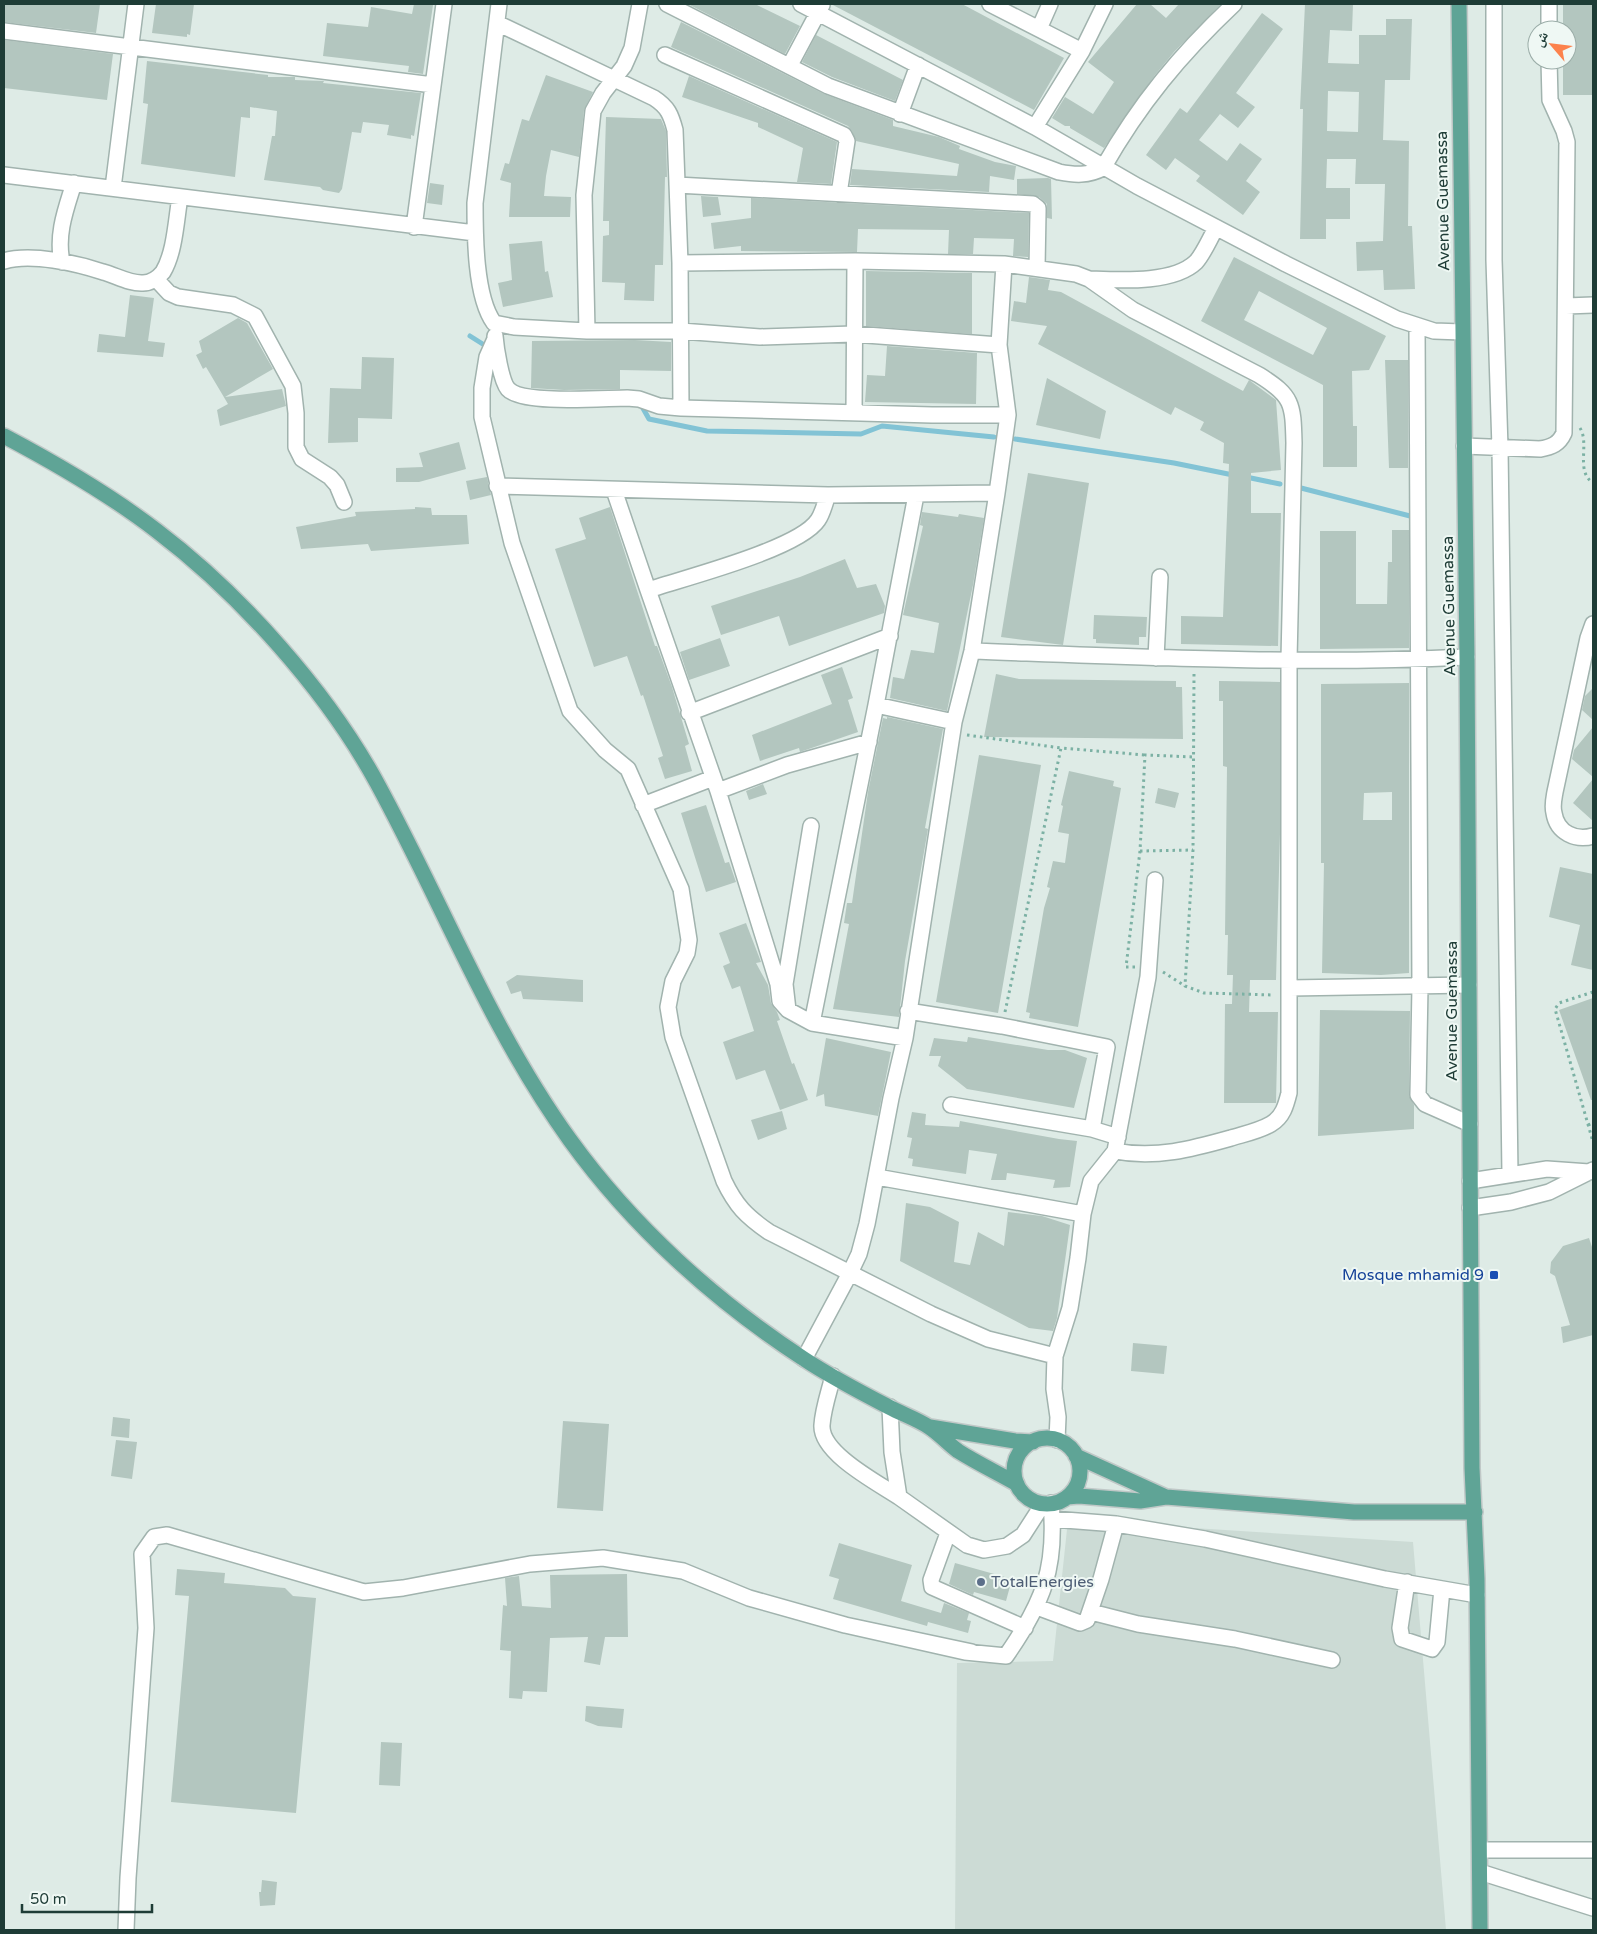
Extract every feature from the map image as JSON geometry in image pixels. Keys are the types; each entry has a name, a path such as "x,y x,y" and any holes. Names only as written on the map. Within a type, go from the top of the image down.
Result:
{"main road":[{"name":"Avenue Guemassa","path":"1459,4 1467,657 1470,1208 1477,1595 1480,1930"},
{"path":"4,436 92,487 157,531 206,572 257,623 303,676 340,724 376,781 493,1017 570,1140 618,1200 664,1248 752,1321 804,1359 928,1426 958,1450 1017,1484 1027,1497 1047,1504 1067,1497 1079,1496 1140,1502 1166,1497 1354,1512 1475,1512"},
{"path":"928,1426 1016,1441 1033,1442"},
{"path":"1017,1484 1015,1464 1023,1449 1033,1442 1045,1438 1057,1440 1068,1446 1076,1456 1079,1468 1078,1480 1067,1497"},
{"path":"1076,1456 1166,1497"}],"street":[{"path":"113,188 136,4"},
{"path":"414,227 444,4"},
{"path":"499,4 477,174 475,233 484,304 494,323 495,340 504,382 508,389 516,395 538,398 633,398 659,406 681,408 1008,415"},
{"path":"587,331 584,195 593,111 603,93 615,80 632,48 640,4"},
{"path":"667,4 828,86 1059,172 1079,175 1103,168 1141,106 1172,66 1234,4"},
{"path":"801,4 820,8 918,65 1034,127 1103,168 1216,228 1397,319 1434,331 1462,332"},
{"path":"990,4 1013,10 1039,29 1082,51"},
{"path":"1039,29 1050,4"},
{"path":"1034,127 1082,51 1105,4"},
{"path":"1494,4 1494,260 1500,448 1510,1174"},
{"path":"1549,4 1549,20"},
{"path":"790,65 820,8"},
{"path":"497,23 654,98 664,104 671,114 675,130 680,263 681,408"},
{"path":"4,31 433,86"},
{"path":"664,55 844,135 847,141 839,194"},
{"path":"900,114 918,65"},
{"path":"1464,446 1540,449 1551,447 1560,440 1566,424 1567,142 1562,125 1550,100 1549,70"},
{"path":"4,174 414,227 475,233"},
{"path":"62,262 58,246 64,214 74,183"},
{"path":"677,185 1033,204 1038,208 1037,268"},
{"path":"4,261 33,259 62,262 142,283 156,279 163,272 169,256 180,197"},
{"path":"1089,279 1121,280 1163,276 1183,271 1197,261 1216,228"},
{"path":"680,263 855,261 1004,264 1076,274 1089,279 1133,310 1258,375 1275,386 1289,399 1294,418 1294,443 1289,659 1289,1092 1284,1112 1272,1124 1203,1146 1169,1154 1136,1155 1092,1129 951,1105"},
{"path":"854,413 853,334 855,261"},
{"path":"804,1359 859,1254 877,1177 891,1098 905,1038 954,728 972,650 1008,415 999,345 1004,264"},
{"path":"156,279 169,293 178,297 233,305 255,316 293,386 296,413 296,447 302,459 330,477 337,485 344,502"},
{"path":"1566,306 1593,305"},
{"path":"494,323 514,327 587,331 681,331 760,337 853,334 999,345"},
{"path":"1416,326 1420,987 1418,1095 1425,1104 1470,1124"},
{"path":"495,340 487,357 482,388 482,417 512,543 570,711 605,750 628,769 681,889 687,916 689,940 687,953 674,981 668,1007 673,1037 724,1181 735,1203 749,1218 769,1232 988,1339 1055,1356"},
{"path":"498,486 828,495 997,493"},
{"path":"614,490 689,713 716,784 778,984 780,1001 788,1010 812,1023 905,1038"},
{"path":"648,590 776,548 802,534 818,520 828,495"},
{"path":"812,1023 890,636 916,495"},
{"path":"1156,658 1160,577"},
{"path":"1593,624 1588,638 1557,782 1553,812 1559,825 1570,836 1583,839 1593,836"},
{"path":"689,713 890,636"},
{"path":"972,650 1194,659 1419,659 1467,657"},
{"path":"876,705 954,728"},
{"path":"643,805 869,742"},
{"path":"788,1010 785,984 811,826"},
{"path":"1057,1440 1058,1428 1054,1389 1055,1356 1070,1308 1083,1214 1091,1181 1116,1144 1148,977 1154,880"},
{"path":"1289,992 1469,985"},
{"path":"908,1011 1002,1026 1107,1047 1092,1129"},
{"path":"1470,1181 1547,1169 1591,1171"},
{"path":"1470,1208 1511,1202 1549,1192 1591,1171"},
{"path":"877,1177 1083,1214"},
{"path":"833,1376 821,1427 827,1443 837,1455 899,1496 967,1545 984,1550 1007,1546 1023,1535 1047,1504"},
{"path":"890,1407 892,1452 899,1496"},
{"path":"126,1930 128,1868 146,1628 142,1554 154,1538 167,1536 364,1592 403,1588 530,1564 603,1558 683,1571 749,1598 845,1625 972,1652 1006,1656 1037,1607 1047,1578 1054,1540 1052,1519 1047,1504"},
{"path":"1052,1519 1116,1524 1205,1539 1477,1595"},
{"path":"1037,1607 1080,1623 1087,1620 1091,1612 1116,1524"},
{"path":"948,1533 931,1580 932,1587 1025,1628"},
{"path":"1407,1582 1400,1628 1402,1638 1432,1648 1437,1642 1442,1588"},
{"path":"1091,1612 1138,1624 1236,1640 1332,1660"},
{"path":"1480,1850 1593,1850"},
{"path":"1480,1872 1593,1908"}],"path":[{"path":"1566,424 1575,425 1581,429 1584,470 1587,478 1593,483"},
{"path":"1194,659 1193,850 1185,986 1204,993 1289,992"},
{"path":"954,728 1061,748 1146,755"},
{"path":"1002,1026 1061,748"},
{"path":"1140,851 1193,850"},
{"path":"1593,992 1559,1004 1555,1009 1593,1142"},
{"path":"1588,1125 1593,1123"}],"shaded area":[{"path":"1068,1520 1413,1542 1446,1930 955,1930 957,1663 1053,1661"}],"building":[{"path":"4,4 100,4 96,33 4,22"},
{"path":"156,4 194,4 190,35 187,34 187,37 152,33"},
{"path":"414,4 433,5 423,74 408,72 409,66 323,56 327,23 368,27 371,7 412,14"},
{"path":"688,4 755,4 800,26 785,54"},
{"path":"831,4 962,4 1064,58 1034,110"},
{"path":"1137,4 1150,4 1166,18 1179,4 1221,4 1174,52 1155,75 1104,148 1070,128 1070,126 1065,126 1052,118 1065,97 1093,114 1114,82 1088,62"},
{"path":"1305,4 1353,4 1352,31 1330,30 1328,63 1359,64 1359,35 1386,35 1386,19 1412,19 1410,80 1385,80 1383,140 1409,141 1408,226 1412,226 1415,289 1384,290 1383,270 1357,271 1356,242 1383,241 1385,184 1355,184 1356,159 1327,159 1326,188 1350,188 1350,219 1326,219 1326,239 1300,239 1303,109 1300,109","holes":["1328,91 1359,92 1358,132 1327,131"]},
{"path":"1563,4 1593,4 1593,95 1563,95 1563,70 1577,70 1577,20 1563,20"},
{"path":"1262,13 1283,29 1236,93 1255,107 1238,128 1220,114 1199,140 1227,161 1240,143 1262,159 1246,181 1260,192 1243,215 1196,181 1200,176 1175,158 1166,170 1146,155 1180,108 1187,113"},
{"path":"681,22 824,94 893,120 893,126 939,137 960,146 959,149 995,162 1016,166 1014,180 990,176 989,192 850,185 852,169 957,176 959,164 856,141 848,126 671,47"},
{"path":"816,35 903,80 895,101 832,77 802,62"},
{"path":"4,40 113,54 107,100 4,88"},
{"path":"147,61 268,75 268,77 295,77 295,80 324,81 323,83 421,93 414,136 411,135 411,139 387,135 389,125 363,122 361,133 352,132 342,189 339,193 323,190 320,187 264,180 272,136 275,136 277,111 250,107 250,118 241,117 235,177 141,164 148,104 143,103"},
{"path":"546,75 593,92 584,110 579,157 551,150 546,176 544,196 571,197 570,217 509,217 511,183 500,180 505,163 509,164 522,119 529,121"},
{"path":"689,76 837,142 831,184 797,182 803,148 758,127 758,123 682,97"},
{"path":"606,117 661,119 666,131 667,177 665,177 663,265 655,265 654,301 624,300 625,283 602,282 603,236 609,235 609,221 603,221"},
{"path":"1017,179 1051,179 1052,219 1047,218 1047,204 1039,197 1017,194"},
{"path":"430,183 444,185 442,205 427,203"},
{"path":"701,196 718,197 721,215 703,217"},
{"path":"751,198 1029,213 1028,257 1013,256 1014,239 974,238 973,254 948,254 949,230 858,229 857,252 741,251 741,246 714,249 711,223 751,218"},
{"path":"542,241 545,272 548,271 553,297 503,307 498,283 512,280 509,244"},
{"path":"1234,257 1386,336 1369,370 1352,371 1353,426 1357,426 1357,467 1323,467 1323,385 1201,321","holes":["1259,291 1327,328 1313,355 1244,320"]},
{"path":"866,271 972,273 972,334 866,326"},
{"path":"1029,277 1050,280 1048,290 1061,292 1243,391 1249,380 1276,400 1281,470 1251,473 1251,513 1281,513 1278,646 1181,644 1181,616 1223,617 1229,464 1223,463 1224,443 1200,430 1204,422 1175,407 1171,415 1038,344 1047,326 1011,321 1014,301 1026,303"},
{"path":"130,295 154,298 148,341 165,343 163,357 97,352 99,334 125,337"},
{"path":"238,318 247,323 273,369 225,397 282,389 286,406 220,426 217,410 228,404 206,367 203,369 196,355 202,352 199,341"},
{"path":"635,340 671,342 671,371 620,370 620,389 564,390 531,388 532,341"},
{"path":"887,346 977,353 976,404 865,402 867,375 885,376"},
{"path":"362,357 394,358 392,419 358,418 358,442 328,443 330,388 361,389"},
{"path":"1385,360 1408,360 1408,468 1389,468"},
{"path":"1047,378 1106,411 1100,439 1036,425"},
{"path":"459,442 466,469 419,482 396,482 396,468 423,467 419,453"},
{"path":"1028,473 1089,483 1063,645 1001,637"},
{"path":"487,477 491,495 470,500 466,481"},
{"path":"415,507 431,508 432,515 467,515 469,544 371,551 368,544 301,549 296,527 356,516 355,512 415,509"},
{"path":"610,507 655,646 657,646 672,687 689,744 685,746 692,771 665,779 658,758 663,756 643,695 641,696 627,656 594,667 555,549 586,539 579,518"},
{"path":"922,512 958,517 959,514 984,518 973,585 947,711 890,698 893,677 904,679 911,650 934,653 939,623 903,615 923,526 920,525"},
{"path":"1392,530 1409,530 1409,648 1320,649 1320,531 1356,531 1356,604 1387,604 1388,562 1392,562"},
{"path":"845,559 857,588 876,584 885,606 884,613 789,646 779,616 721,635 711,606 800,577"},
{"path":"1094,615 1147,617 1146,637 1139,637 1139,645 1096,643 1096,639 1093,639"},
{"path":"720,638 730,666 689,680 680,652"},
{"path":"842,667 853,698 848,700 858,732 800,752 799,748 760,761 752,735 832,704 821,675"},
{"path":"996,674 1019,679 1176,681 1176,687 1182,687 1183,739 984,737"},
{"path":"1219,681 1280,682 1280,834 1276,980 1250,980 1249,1012 1278,1012 1276,1103 1224,1103 1225,1004 1232,1004 1233,975 1227,975 1228,935 1225,935 1227,767 1223,766 1223,701 1219,701"},
{"path":"1409,683 1409,973 1381,975 1322,973 1324,863 1321,863 1321,684","holes":["1392,792 1392,820 1363,820 1364,793"]},
{"path":"1593,688 1593,720 1582,710 1585,696"},
{"path":"887,717 943,729 925,828 928,829 905,961 899,1017 833,1009 849,924 844,923 847,903 852,903 868,792 883,718 887,719"},
{"path":"1593,727 1593,777 1572,759 1574,750"},
{"path":"979,755 1041,765 998,1013 936,1002"},
{"path":"1069,771 1114,781 1113,786 1121,788 1078,1027 1029,1018 1030,1013 1026,1012 1044,908 1050,888 1047,887 1053,861 1065,863 1069,834 1058,832 1063,806 1061,805"},
{"path":"1593,779 1593,821 1573,803"},
{"path":"763,784 767,794 749,800 746,791"},
{"path":"1158,788 1179,793 1175,808 1155,803"},
{"path":"706,805 725,863 729,862 736,882 706,892 681,813"},
{"path":"1560,867 1593,874 1593,970 1571,965 1580,925 1549,917"},
{"path":"746,923 761,962 756,963 768,985 771,1003 780,1020 777,1021 792,1064 794,1063 808,1100 780,1110 765,1070 736,1080 723,1042 754,1031 740,986 732,989 723,966 730,963 719,933"},
{"path":"517,975 583,980 583,1002 523,999 521,991 511,994 506,982"},
{"path":"1593,998 1593,1100 1591,1100 1559,1010"},
{"path":"1320,1010 1410,1011 1409,1095 1414,1105 1414,1129 1318,1136"},
{"path":"968,1037 1048,1050 1065,1050 1087,1058 1074,1108 967,1089 938,1066 941,1056 929,1056 934,1038 967,1042"},
{"path":"826,1038 891,1052 878,1116 825,1106 824,1094 816,1097"},
{"path":"782,1111 787,1129 758,1140 751,1120"},
{"path":"912,1112 926,1114 925,1125 959,1127 960,1121 1077,1141 1070,1187 1053,1188 1055,1180 1007,1173 1006,1180 991,1180 997,1154 969,1150 966,1174 912,1166 913,1159 908,1158 912,1138 907,1137"},
{"path":"906,1203 930,1207 959,1222 954,1262 970,1265 978,1232 1004,1246 1008,1212 1042,1216 1070,1225 1057,1318 1053,1331 1029,1328 900,1261"},
{"path":"1589,1238 1593,1250 1593,1335 1563,1343 1561,1327 1570,1325 1555,1276 1550,1273 1551,1262 1563,1246"},
{"path":"1133,1343 1167,1346 1164,1374 1131,1371"},
{"path":"113,1417 130,1419 129,1438 111,1436"},
{"path":"563,1421 609,1424 603,1511 557,1508"},
{"path":"116,1440 137,1442 132,1479 111,1476"},
{"path":"839,1543 912,1565 901,1601 941,1613 944,1603 969,1613 967,1620 971,1621 968,1633 928,1622 927,1626 833,1599 839,1579 829,1576"},
{"name":"TotalEnergies","path":"955,1563 1012,1579 1006,1601 974,1592 973,1595 949,1584"},
{"path":"177,1569 225,1573 224,1583 285,1588 293,1596 316,1598 296,1813 171,1802 189,1596 175,1595"},
{"path":"627,1574 628,1637 605,1637 600,1665 584,1662 588,1637 550,1638 547,1692 523,1691 522,1699 509,1698 511,1651 500,1650 503,1605 507,1606 505,1578 519,1576 522,1606 551,1608 550,1575"},
{"path":"586,1706 624,1709 622,1728 598,1726 585,1721"},
{"path":"381,1742 402,1743 400,1786 379,1785"},
{"path":"262,1880 277,1882 275,1905 260,1906 259,1892 261,1892"}],"waterway":[{"path":"470,336 489,348"},
{"path":"640,403 649,419 707,431 861,434 882,426 994,437"},
{"path":"1015,439 1174,463 1233,475"},
{"path":"1246,477 1280,484"},
{"path":"1301,488 1414,517"}],"place":[{"name":"Mosque mhamid 9","path":"1494,1275"},
{"name":"TotalEnergies","path":"981,1582"}]}
